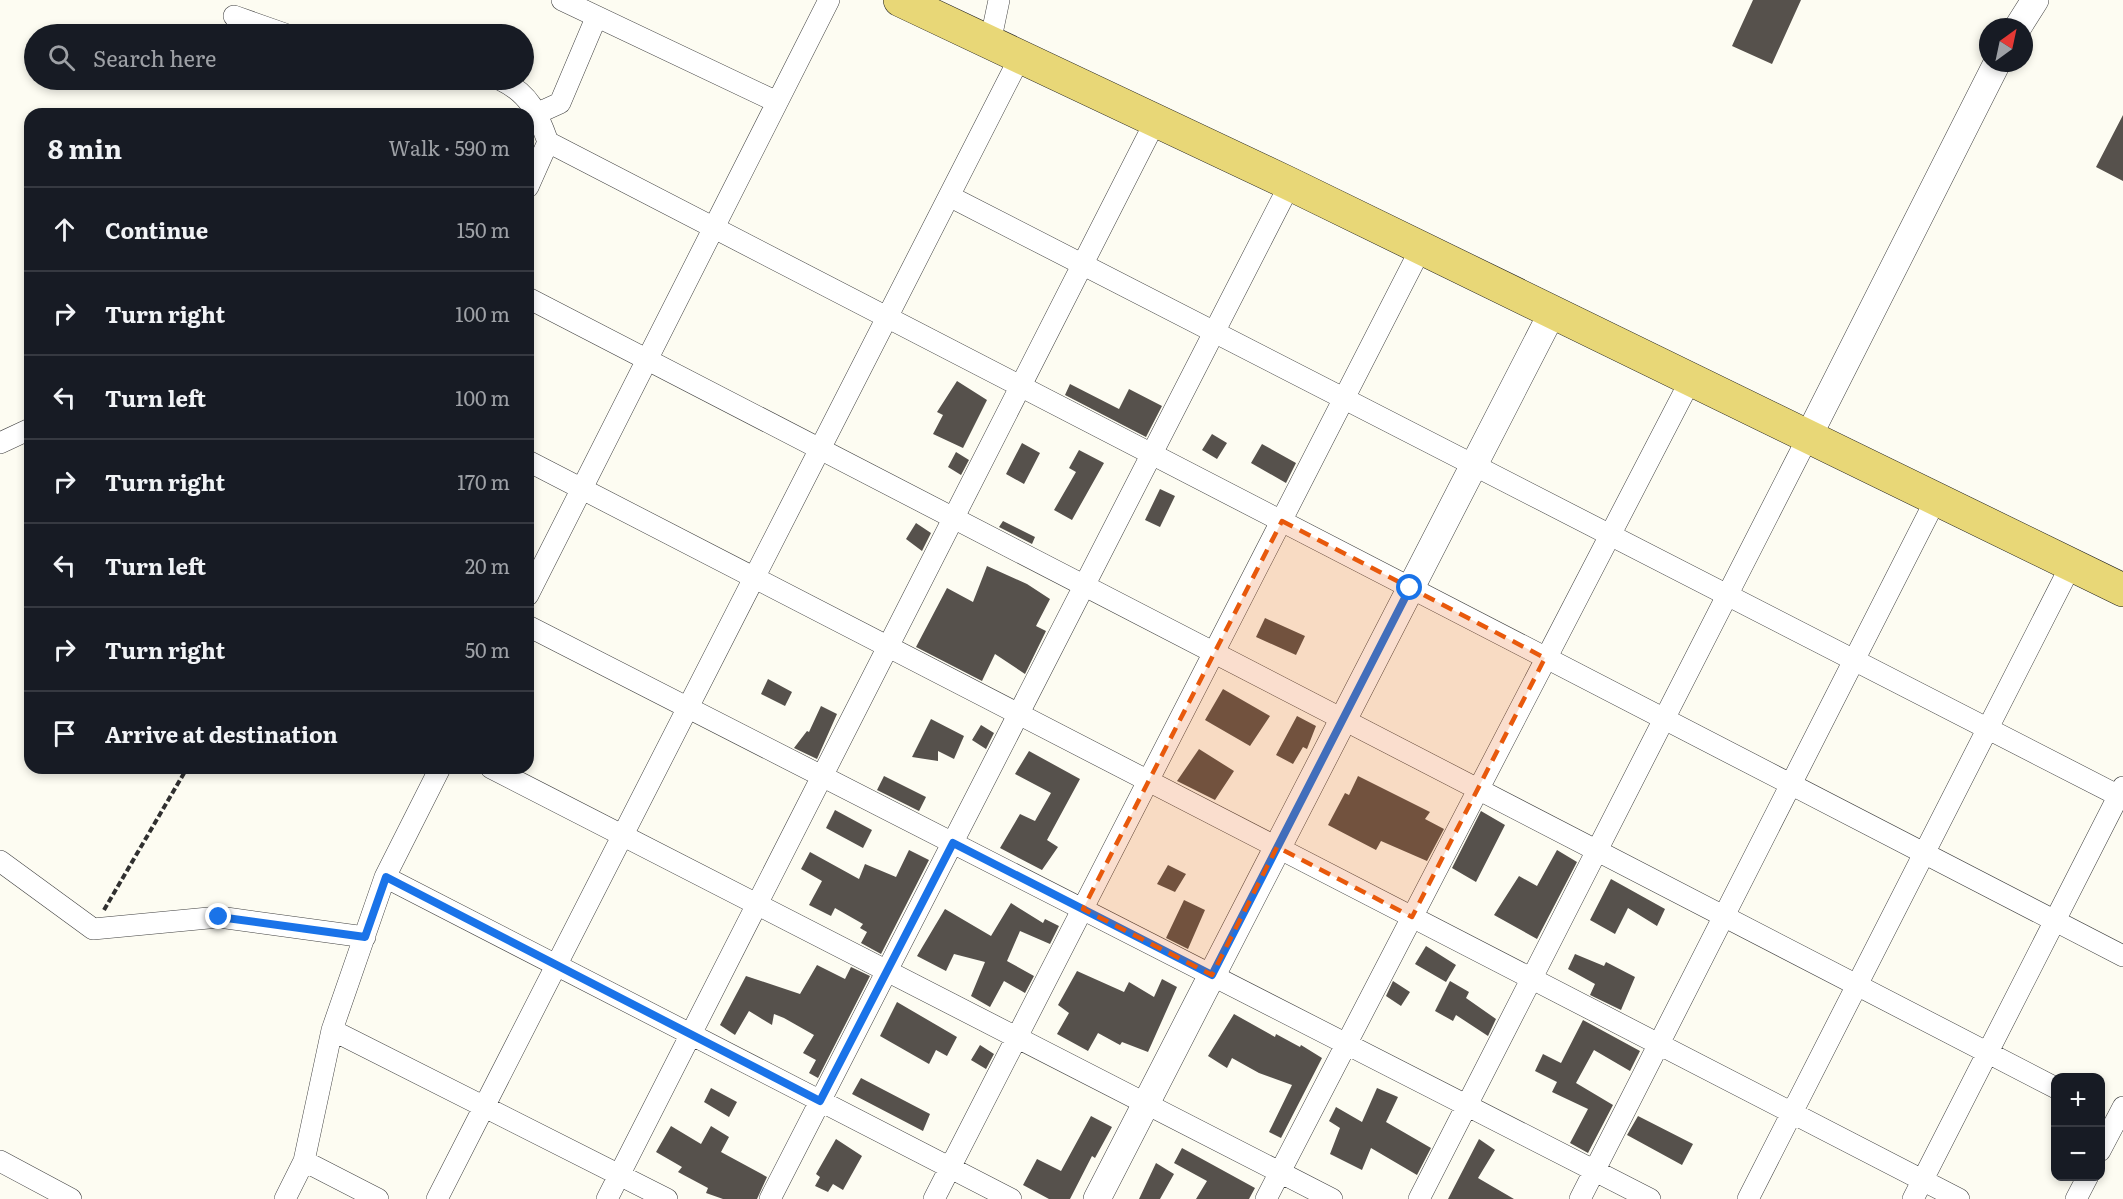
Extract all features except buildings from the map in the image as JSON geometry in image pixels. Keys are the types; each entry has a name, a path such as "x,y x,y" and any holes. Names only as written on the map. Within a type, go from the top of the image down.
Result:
{"main road":[{"path":"900,0 1290,184 2123,590"}],"street":[{"path":"562,0 777,102"},
{"path":"534,583 829,0"},
{"path":"990,43 999,0"},
{"path":"2024,18 2035,0"},
{"path":"234,16 257,24"},
{"path":"538,113 560,103 596,18"},
{"path":"437,1199 1020,57"},
{"path":"1419,1199 1992,72"},
{"path":"520,90 538,113 548,142 534,177"},
{"path":"607,1199 1156,120"},
{"path":"548,142 2123,956"},
{"path":"770,1199 1290,184"},
{"path":"949,195 1855,661 2122,793 1912,1199"},
{"path":"934,1199 1421,248"},
{"path":"534,301 2051,1086"},
{"path":"1097,1199 1553,312"},
{"path":"1266,1199 1691,379"},
{"path":"0,443 24,432"},
{"path":"534,464 1959,1199"},
{"path":"1580,1199 1936,500"},
{"path":"1748,1199 2071,565"},
{"path":"534,629 1650,1199"},
{"path":"285,1199 304,1161 332,1030 386,877 437,774"},
{"path":"503,774 1332,1199"},
{"path":"0,861 93,929 219,917 365,937"},
{"path":"386,877 1011,1199"},
{"path":"332,1030 667,1199"},
{"path":"2105,1140 2116,1116"},
{"path":"0,1161 71,1199"},
{"path":"304,1161 378,1199"},
{"path":"2076,1199 2085,1181"}],"path":[{"path":"93,929 183,774"}],"highlighted area":[{"path":"1282,521 1545,658 1412,917 1277,847 1212,975 1083,909"}],"route":[{"path":"219,917 365,937 386,877 820,1101 953,843 1212,975 1410,588"}]}
